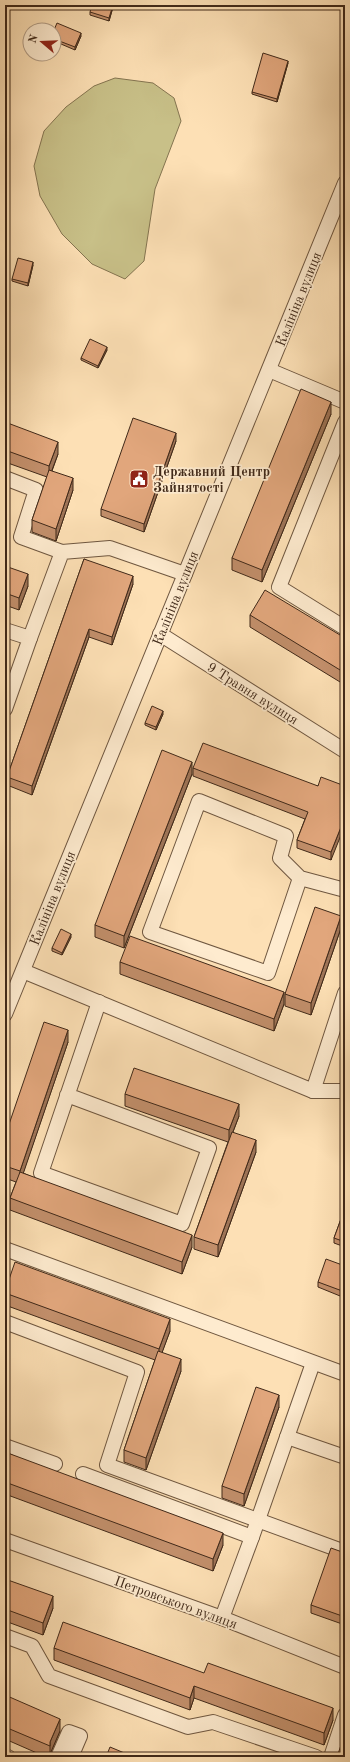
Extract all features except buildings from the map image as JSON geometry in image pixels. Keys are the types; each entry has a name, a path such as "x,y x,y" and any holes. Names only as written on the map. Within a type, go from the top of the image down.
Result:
{"street":[{"name":"Калініна вулиця","path":"6,1009 23,971 345,183"},
{"path":"269,370 345,402"},
{"path":"345,422 279,587 345,628"},
{"path":"5,478 36,490 21,537 62,552 110,548 185,574"},
{"path":"5,709 62,552"},
{"path":"5,630 30,638"},
{"name":"9 Травня вулиця","path":"160,634 345,751"},
{"path":"300,878 268,973 150,932 199,801 286,836 280,858 300,878 345,890"},
{"path":"23,971 313,1091 345,1091"},
{"path":"313,1091 345,993"},
{"path":"67,1095 209,1148 182,1224 41,1174 67,1095 99,1002"},
{"path":"5,1249 345,1374"},
{"path":"5,1322 137,1372 107,1465 345,1552"},
{"path":"222,1618 258,1521 313,1363"},
{"path":"287,1437 345,1458"},
{"path":"5,1446 55,1464"},
{"path":"83,1474 252,1537"},
{"name":"Петровського вулиця","path":"5,1540 222,1618 345,1667"},
{"path":"5,1636 32,1646 49,1676 188,1727 213,1722 316,1757"},
{"path":"331,1757 345,1715"},
{"path":"58,1757 69,1732 80,1736 71,1757"}],"shaded area":[{"path":"115,78 153,83 174,98 181,121 155,189 144,261 125,279 92,264 62,234 40,196 34,166 44,131 66,107 94,86"}],"place":[{"name":"Державний Центр Зайнятості","path":"139,479"}]}
